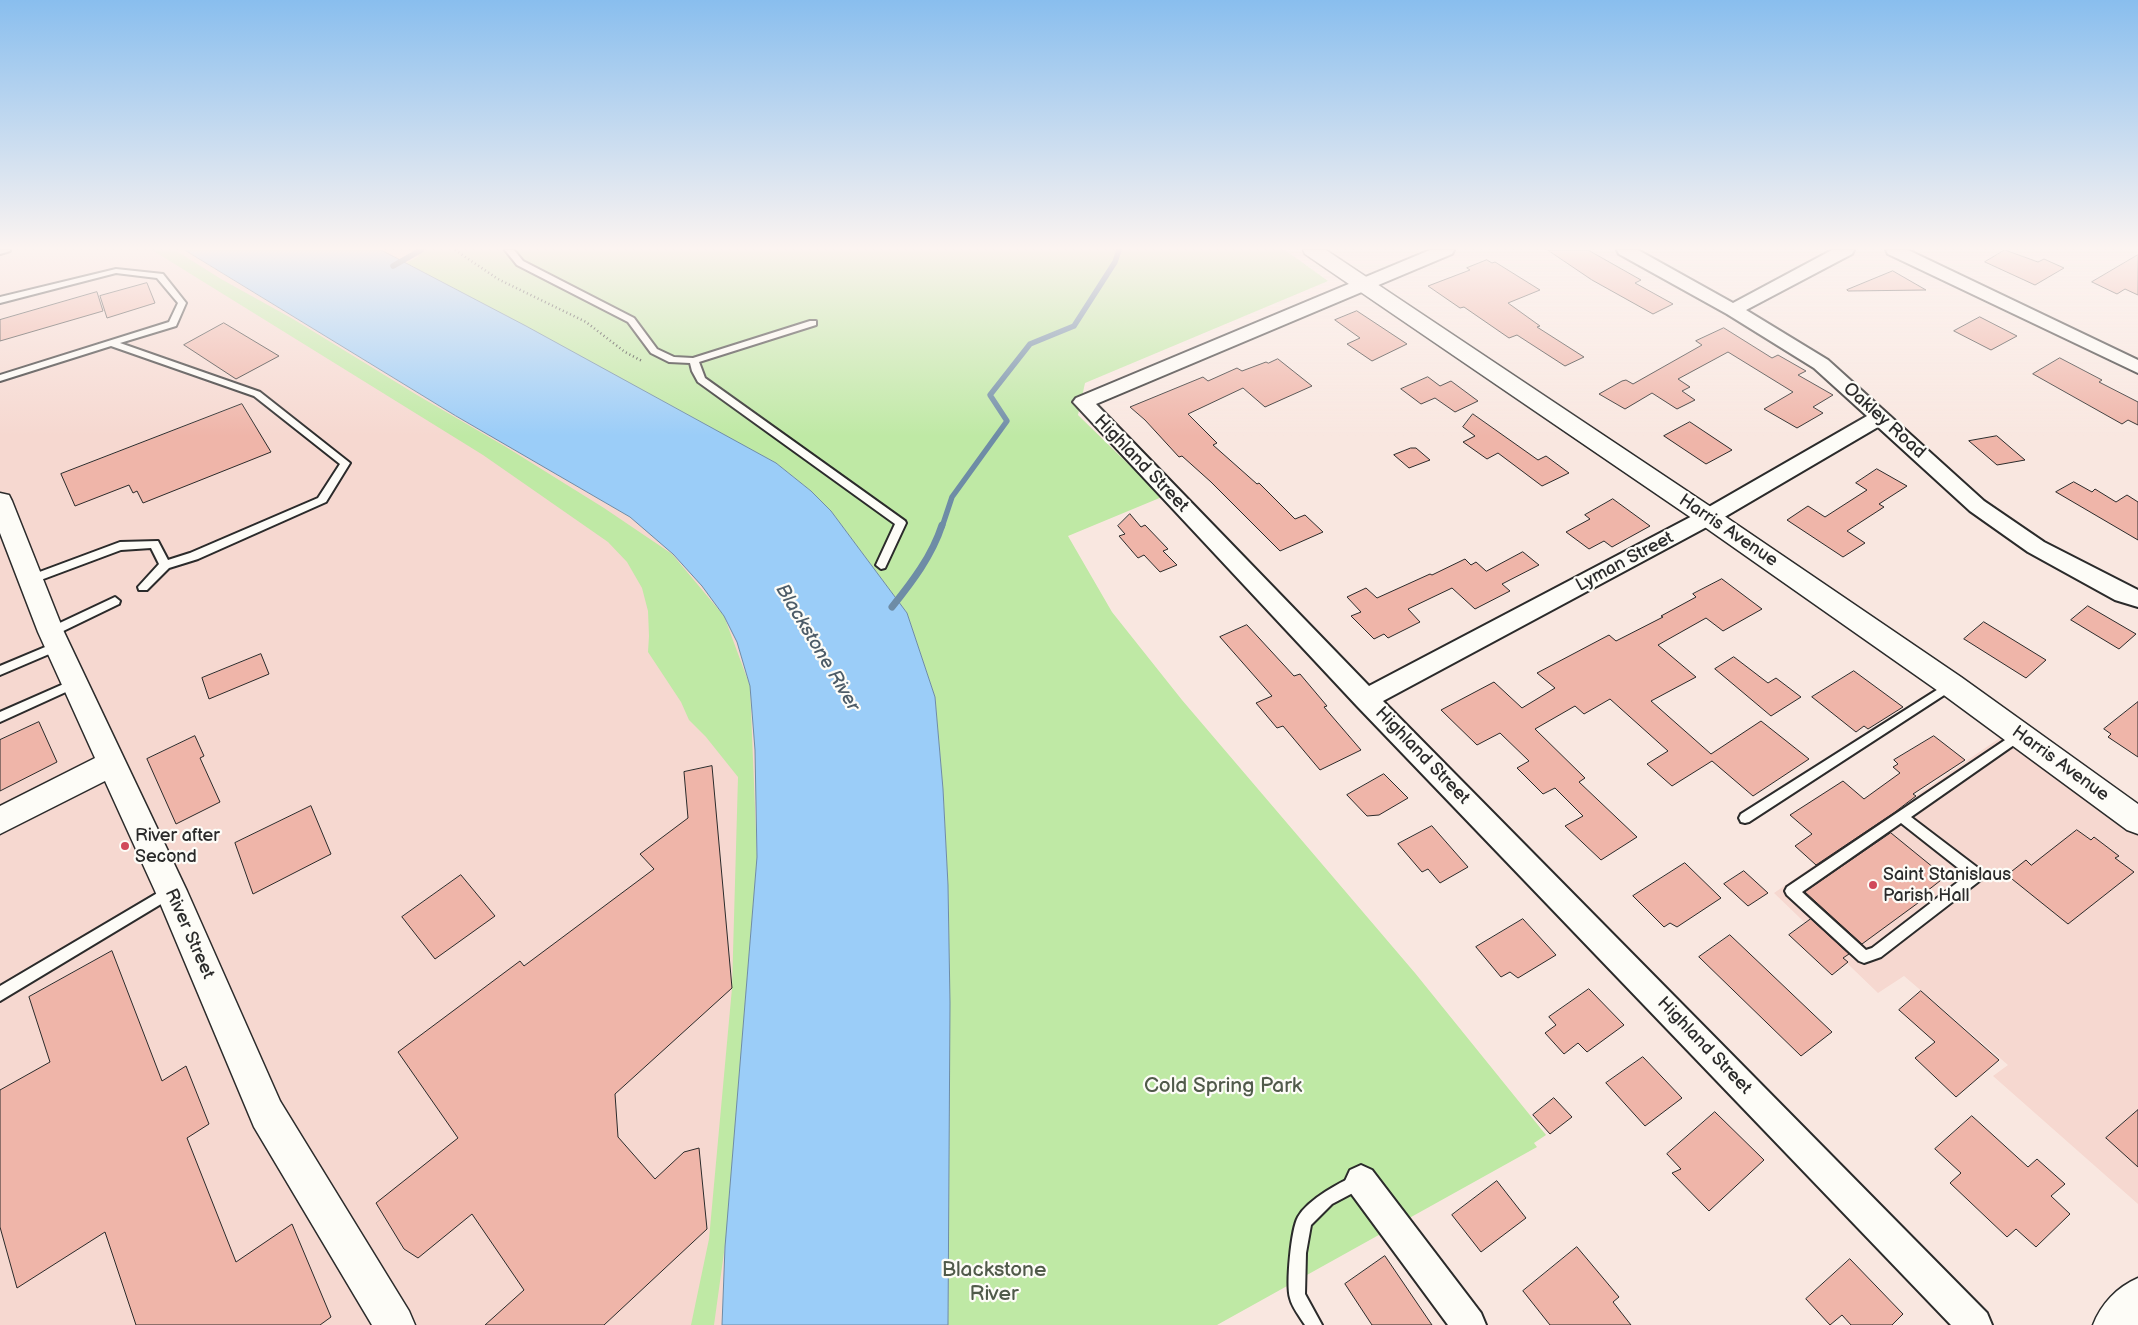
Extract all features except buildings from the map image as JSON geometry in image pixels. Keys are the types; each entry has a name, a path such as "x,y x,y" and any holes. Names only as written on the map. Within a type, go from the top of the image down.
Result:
{"street":[{"name":"Highland Street","path":"1300,312 1083,402 1366,699 1975,1325"},
{"name":"Harris Avenue","path":"1404,312 1708,517 1951,685 2138,821"},
{"name":"Oakley Road","path":"1736,312 1821,364 1977,506 2036,547 2123,594 2138,599"},
{"path":"2023,312 2138,367"},
{"name":"Lyman Street","path":"1366,699 1708,517 1880,418"},
{"name":"River Street","path":"0,501 54,639 171,891 267,1114 395,1325"},
{"path":"0,821 112,763"},
{"path":"1361,1181 1469,1325"}],"lane":[{"path":"0,378 173,324 178,312"},
{"path":"615,312 631,320 654,351 672,360 694,361 813,323"},
{"path":"113,344 257,394 345,463 322,500 194,556 165,565 143,587"},
{"path":"694,361 696,371 701,380 901,524 882,565"},
{"path":"30,580 120,546 154,544 165,565"},
{"path":"0,671 115,600"},
{"path":"0,717 74,683"},
{"path":"1745,818 1951,685"},
{"path":"1901,816 1977,875 1876,953 1864,957 1792,891 1901,816 2020,735"},
{"path":"0,994 171,891"},
{"path":"1314,1325 1297,1296 1298,1253 1304,1222 1327,1199 1361,1181"}],"path":[{"path":"565,312 586,322 625,352 643,362"}],"shaded area":[{"path":"0,312 286,312 456,416 630,517 673,554 702,586 724,616 737,642 750,686 755,750 757,857 725,1247 722,1325 0,1325"},
{"path":"2010,731 2138,825 2138,1204 1993,1076 2008,1065 1904,976 1878,993 1774,893"}],"green space":[{"name":"Blackstone River","path":"252,312 280,312 293,319 604,508 672,554 724,616 750,686 757,857 726,1238 714,1325 691,1325 709,1239 732,988 738,777 706,737 689,720 681,702 648,652 648,611 642,588 627,562 608,542 483,455"},
{"name":"Cold Spring Park","path":"496,312 1255,312 1085,383 1078,415 1162,497 1068,536 1112,612 1182,700 1415,973 1546,1135 1534,1143 1537,1147 1217,1325 948,1325 950,1003 948,885 943,789 935,697 907,613 831,511 811,491 776,463"}],"water":[{"path":"286,312 499,312 776,463 811,491 831,511 907,613 935,697 943,789 948,885 950,1003 948,1325 722,1325 725,1247 757,857 755,750 750,686 737,642 724,616 702,586 673,554 630,517 456,416"}],"waterway":[{"path":"942,527 952,497 1007,421 990,395 1030,344 1074,326 1083,312"},
{"path":"892,607 927,558 942,525"}],"place":[{"name":"River after Second","path":"125,846"},
{"name":"Saint Stanislaus Parish Hall","path":"1873,885"}]}
